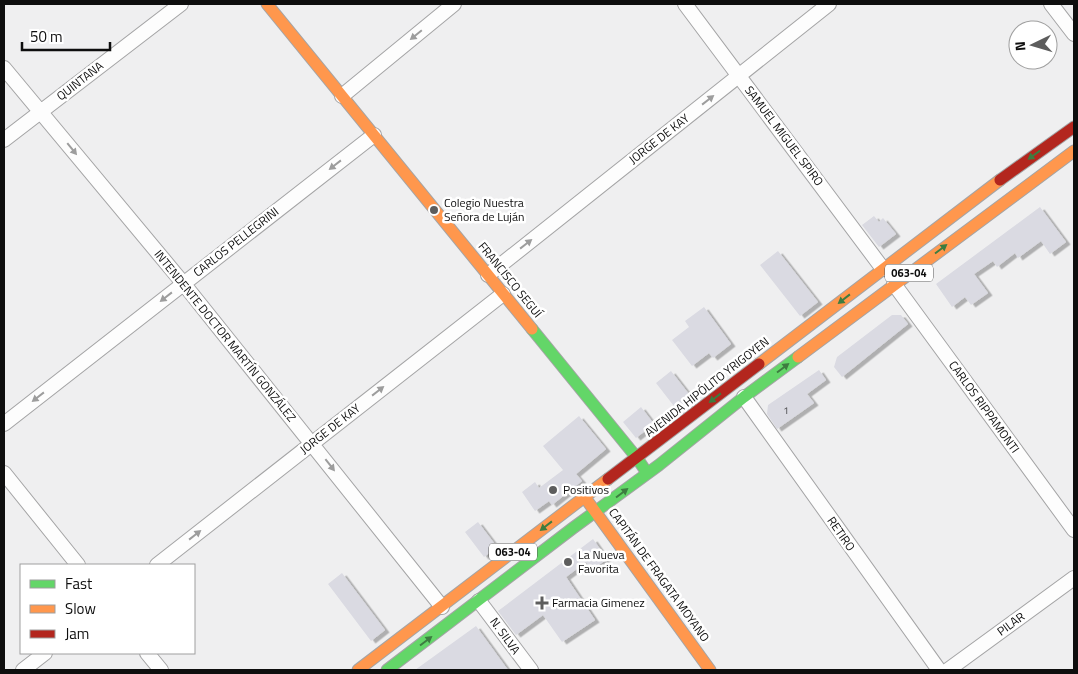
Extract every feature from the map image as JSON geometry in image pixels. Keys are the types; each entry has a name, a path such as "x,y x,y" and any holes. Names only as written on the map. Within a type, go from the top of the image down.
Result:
{"main road":[{"name":"FRANCISCO SEGUÍ","path":"267,4 637,458"},
{"name":"AVENIDA HIPÓLITO YRIGOYEN","path":"358,670 883,269 1074,127"},
{"name":"063-04","path":"387,670 647,474 744,397 1074,151"},
{"path":"637,458 647,474"},
{"name":"CAPITÁN DE FRAGATA MOYANO","path":"585,497 710,670"}],"street":[{"name":"QUINTANA","path":"4,140 181,4"},
{"path":"342,96 454,4"},
{"name":"SAMUEL MIGUEL SPIRO","path":"685,4 883,269"},
{"name":"JORGE DE KAY","path":"488,275 829,4"},
{"path":"1051,4 1074,34"},
{"name":"INTENDENTE DOCTOR MARTÍN GONZÁLEZ","path":"4,68 183,284 442,607"},
{"name":"CARLOS PELLEGRINI","path":"4,424 374,135"},
{"path":"1063,135 1074,151"},
{"name":"CARLOS RIPPAMONTI","path":"894,284 1074,530"},
{"name":"JORGE DE KAY","path":"158,564 503,294"},
{"name":"RETIRO","path":"744,397 939,670"},
{"path":"4,473 77,564"},
{"name":"PILAR","path":"948,670 1074,578"},
{"name":"N. SILVA","path":"479,601 531,670"},
{"path":"22,670 44,654"},
{"path":"148,654 161,670"}],"building":[{"path":"1040,207 1066,242 1050,254 1041,241 1018,258 1015,253 997,267 993,261 974,274 988,293 971,305 965,297 952,307 936,284"},
{"path":"874,216 879,222 883,218 896,234 879,247 862,225"},
{"path":"778,251 818,302 800,316 760,265"},
{"path":"704,307 731,344 713,358 709,353 692,366 672,340 689,327 685,321"},
{"path":"892,315 901,315 908,324 842,377 834,367 837,357"},
{"path":"819,370 826,380 807,394 814,403 777,429 767,414 768,405"},
{"path":"671,371 692,398 677,410 656,383"},
{"path":"641,407 654,424 636,438 623,422"},
{"path":"579,416 606,449 576,474 582,481 552,505 549,501 535,511 522,492 535,482 539,488 563,470 543,446"},
{"path":"478,522 497,547 484,557 465,532"},
{"path":"593,539 607,559 592,570 586,562 566,577 595,620 562,642 543,615 516,635 498,611"},
{"path":"342,573 385,630 371,641 328,584"},
{"path":"476,626 508,670 415,670"}],"traffic: fast":[{"path":"532,329 645,470"},
{"path":"387,670 659,465 744,397 798,357"}],"traffic: slow":[{"path":"267,4 532,329"},
{"path":"798,357 1074,151"},
{"path":"759,364 1000,180"},
{"path":"358,670 608,479"},
{"path":"586,499 710,670"}],"traffic: jam":[{"path":"1000,180 1074,127"},
{"path":"608,479 759,364"}],"place":[{"name":"Colegio Nuestra Señora de Luján","path":"434,210"},
{"name":"Positivos","path":"553,490"},
{"name":"La Nueva Favorita","path":"568,562"},
{"name":"Farmacia Gimenez","path":"542,603"}]}
